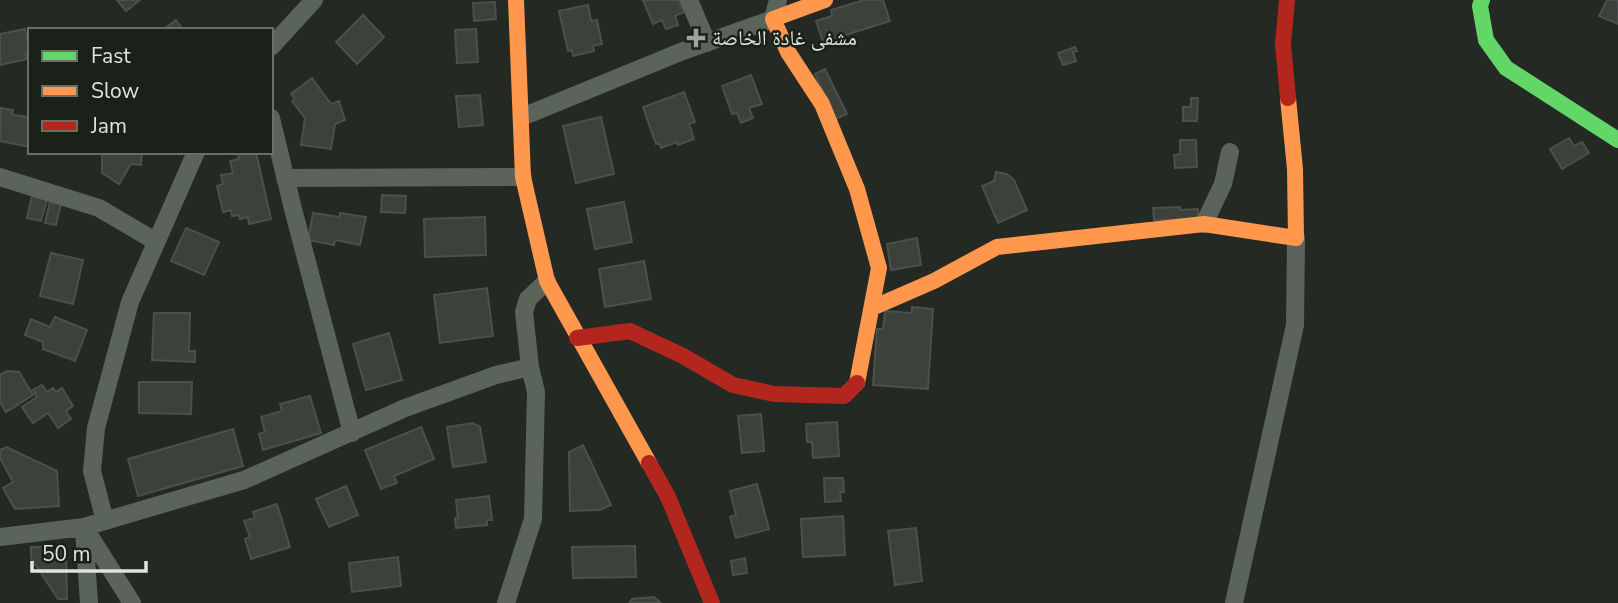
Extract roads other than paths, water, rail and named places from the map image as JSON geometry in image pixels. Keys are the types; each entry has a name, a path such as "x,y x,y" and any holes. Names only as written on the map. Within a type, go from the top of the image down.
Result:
{"street":[{"path":"273,45 314,0"},
{"path":"516,0 523,177 547,281 668,496 712,603"},
{"path":"689,0 707,43"},
{"path":"577,338 630,331 733,385 774,394 844,397 858,385 879,268 857,189 822,104 788,52 773,19 778,0"},
{"path":"522,117 707,43 825,0"},
{"path":"1234,603 1295,325 1295,169 1283,44 1287,0"},
{"path":"1482,0 1480,6 1486,40 1506,68 1618,140"},
{"path":"273,127 352,433"},
{"path":"1204,224 1223,184 1230,152"},
{"path":"105,521 92,471 96,428 130,302 195,154"},
{"path":"0,177 99,208 155,241"},
{"path":"285,178 523,177"},
{"path":"872,308 934,281 997,247 1204,224 1296,238"},
{"path":"506,603 533,519 536,392 530,367 524,312 528,299 547,281"},
{"path":"0,537 83,527 244,480 405,408 496,375 530,367"},
{"path":"83,527 89,603"},
{"path":"83,527 132,603"}],"place":[{"name":"مشفى غادة الخاصة","path":"696,38"}]}
